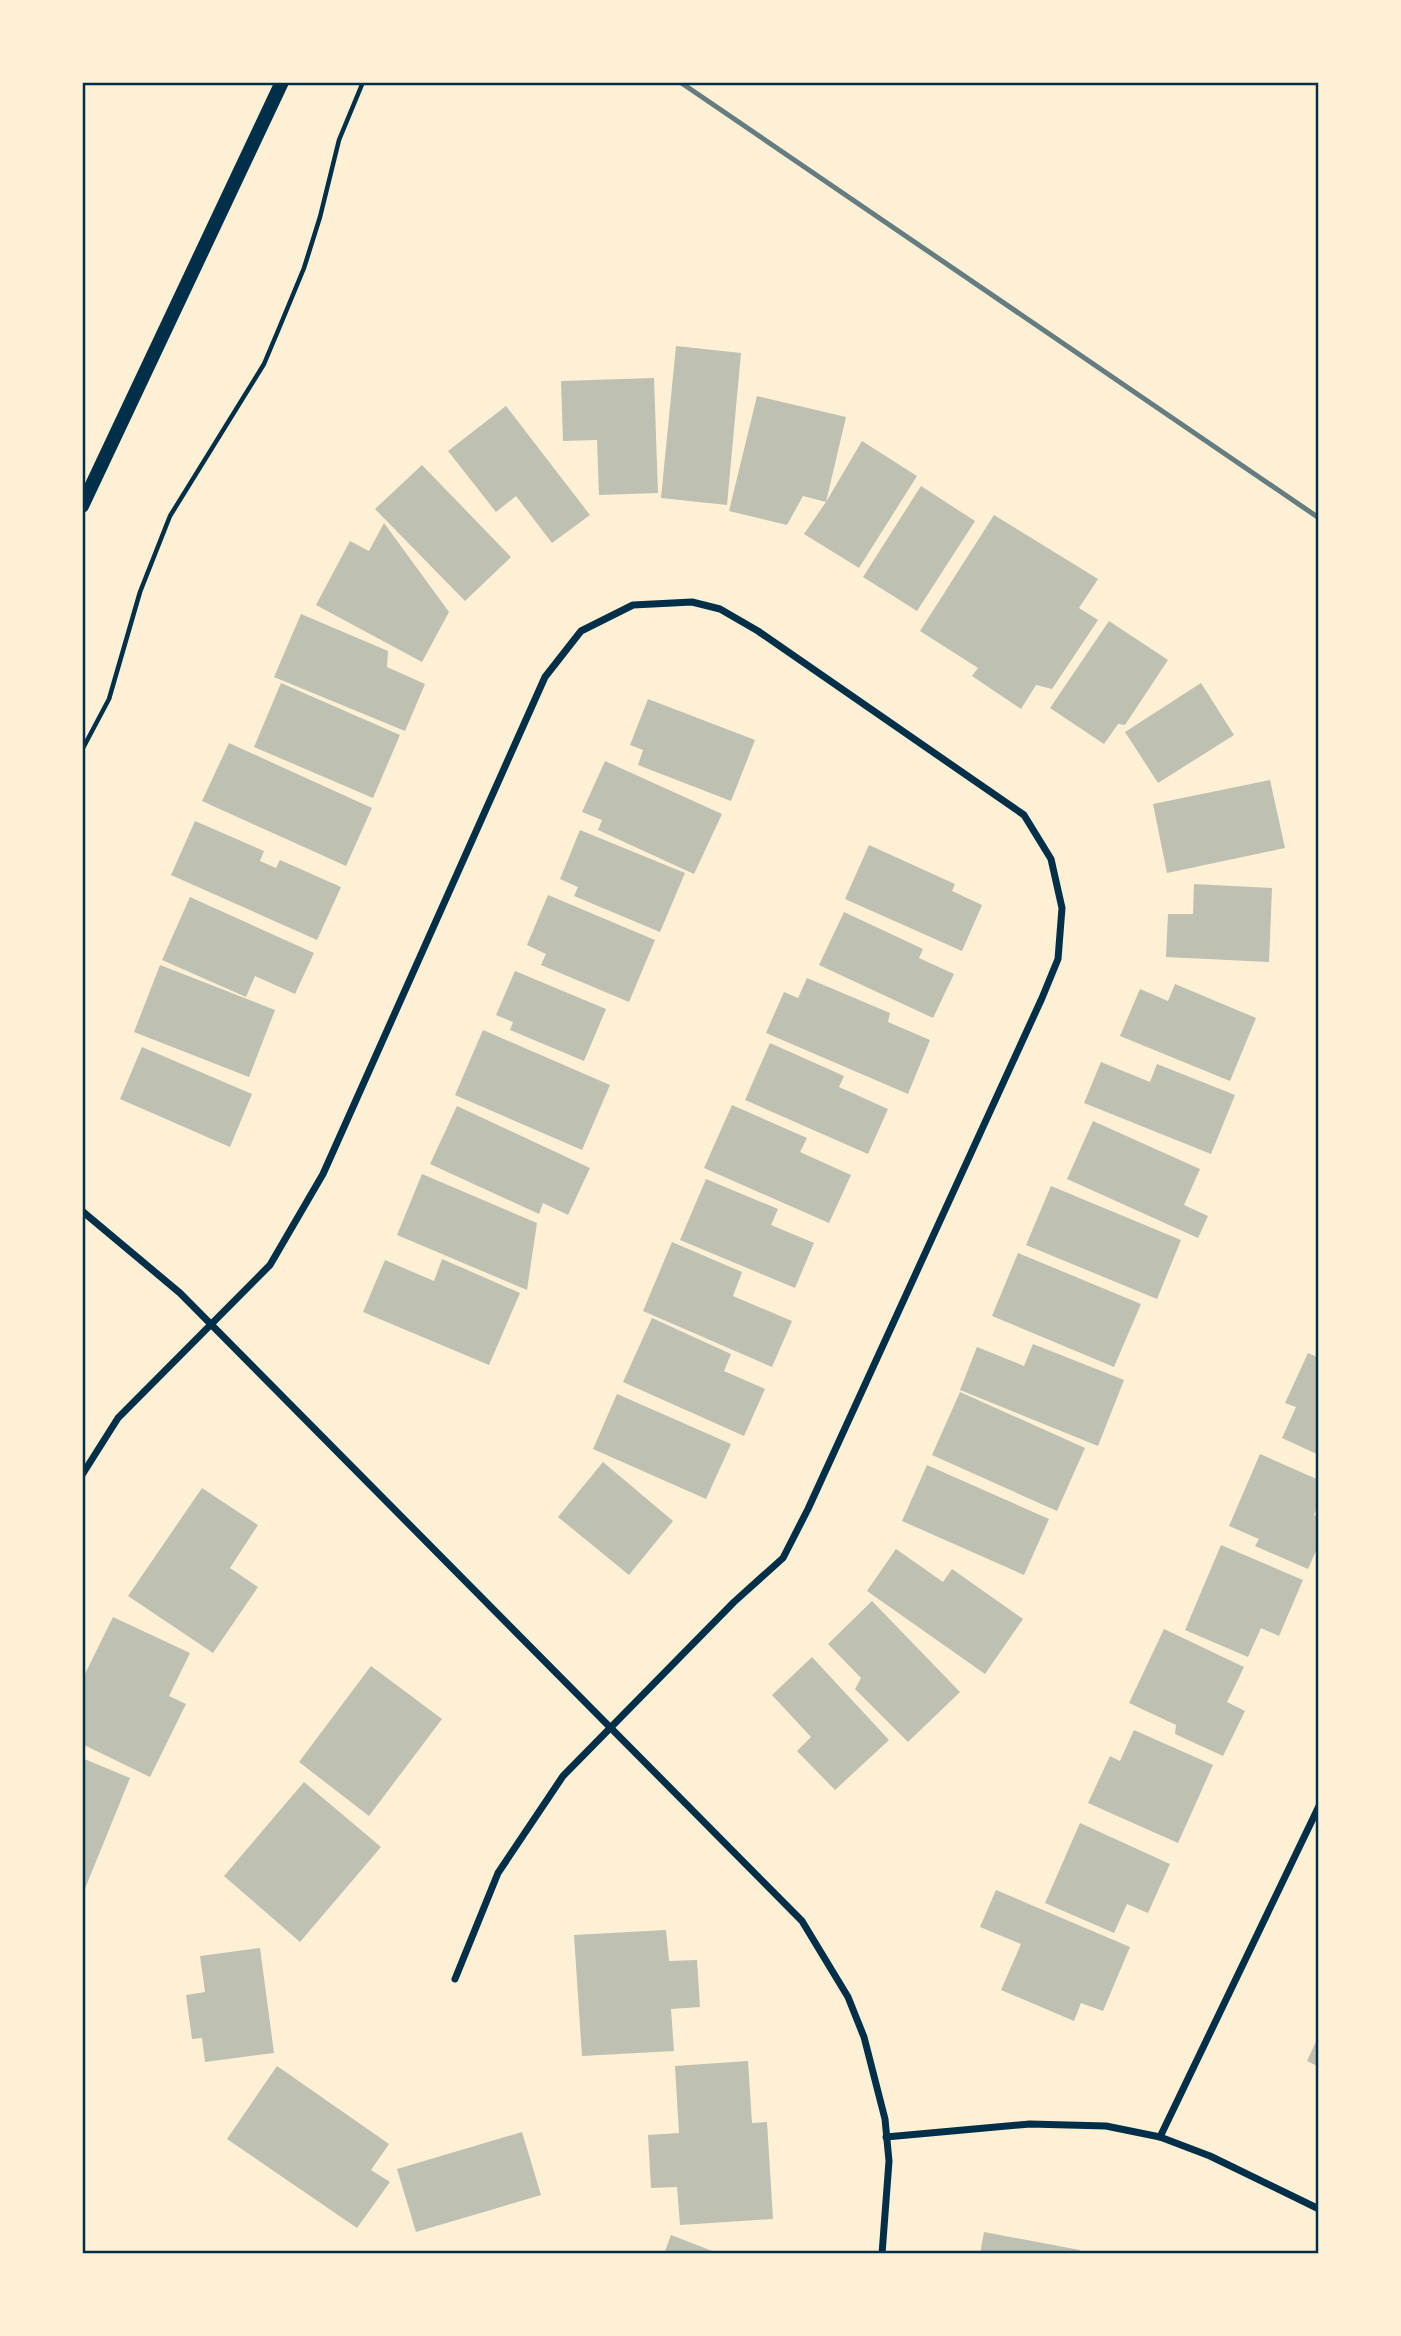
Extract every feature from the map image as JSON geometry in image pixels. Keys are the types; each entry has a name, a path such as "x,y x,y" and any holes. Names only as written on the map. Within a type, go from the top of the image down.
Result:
{"main road":[{"path":"82,506 282,82"}],"street":[{"path":"82,1475 118,1418 270,1265 323,1174 545,677 581,631 633,604 692,602 720,609 758,631 1024,815 1051,859 1062,908 1058,959 814,1497 783,1558 734,1602 563,1776 498,1873 455,1979"},
{"path":"82,1211 166,1279 802,1921 848,1997 864,2037 885,2119 889,2161 882,2254"},
{"path":"1160,2137 1319,1806"},
{"path":"886,2137 1030,2124 1106,2126 1160,2137 1210,2156 1319,2209"}],"path":[{"path":"82,750 109,699 140,592 170,516 264,364 280,326 304,268 339,140 363,82"}],"building":[{"path":"676,346 741,353 727,505 661,498"},
{"path":"654,378 658,493 599,495 597,440 563,441 561,381"},
{"path":"757,396 846,417 826,502 803,496 787,525 729,511"},
{"path":"506,406 590,515 552,543 516,496 496,512 448,451"},
{"path":"862,441 917,476 859,568 804,534"},
{"path":"422,465 511,557 465,601 375,509"},
{"path":"921,486 975,521 917,611 863,577"},
{"path":"994,515 1098,579 1079,608 1098,620 1052,689 1036,685 1021,709 972,676 978,668 920,631"},
{"path":"384,523 449,612 422,662 316,605 350,541 369,551"},
{"path":"301,614 388,651 387,667 425,684 405,731 274,677"},
{"path":"1109,621 1168,660 1125,725 1118,724 1104,744 1050,708"},
{"path":"281,683 400,735 373,798 254,747"},
{"path":"1201,683 1234,735 1158,783 1125,732"},
{"path":"648,699 755,740 731,801 638,765 643,750 630,745"},
{"path":"229,743 372,808 346,866 202,801"},
{"path":"605,761 722,814 694,874 598,830 602,820 582,812"},
{"path":"1270,780 1285,848 1167,873 1153,804"},
{"path":"195,821 264,851 260,861 276,868 280,860 341,887 317,940 171,875"},
{"path":"580,830 685,873 660,932 574,896 578,887 560,879"},
{"path":"869,845 955,884 952,891 982,905 962,951 845,899"},
{"path":"1194,884 1272,888 1269,962 1166,957 1168,914 1193,914"},
{"path":"548,895 655,940 629,1002 541,965 546,954 527,945"},
{"path":"190,897 314,953 295,994 255,976 246,997 162,960"},
{"path":"844,912 923,949 919,958 954,974 933,1018 819,965"},
{"path":"160,965 275,1010 249,1077 134,1032"},
{"path":"515,971 606,1009 584,1061 510,1030 513,1022 496,1015"},
{"path":"807,978 890,1013 888,1022 930,1040 908,1094 766,1033 784,992 798,998"},
{"path":"1175,984 1256,1018 1230,1081 1120,1036 1140,989 1168,1001"},
{"path":"483,1030 610,1085 582,1150 455,1095"},
{"path":"770,1043 844,1076 839,1087 888,1109 868,1154 745,1100"},
{"path":"142,1047 252,1094 230,1147 120,1099"},
{"path":"1101,1062 1150,1082 1157,1064 1235,1095 1211,1154 1084,1103"},
{"path":"732,1105 807,1138 800,1152 851,1175 829,1223 704,1168"},
{"path":"457,1106 590,1168 568,1215 543,1203 539,1214 430,1164"},
{"path":"1093,1121 1200,1169 1184,1205 1208,1216 1198,1238 1067,1179"},
{"path":"422,1174 537,1223 527,1290 397,1235"},
{"path":"706,1179 778,1209 771,1225 814,1243 795,1288 680,1240"},
{"path":"1051,1186 1181,1240 1157,1299 1026,1245"},
{"path":"672,1242 742,1272 733,1296 792,1321 772,1367 643,1311"},
{"path":"1018,1253 1141,1304 1114,1367 992,1316"},
{"path":"442,1259 520,1293 489,1365 363,1312 385,1260 434,1281"},
{"path":"652,1318 731,1354 724,1371 765,1389 744,1436 623,1382"},
{"path":"1033,1344 1124,1380 1098,1446 960,1390 977,1347 1024,1366"},
{"path":"1308,1353 1319,1358 1319,1455 1282,1438 1296,1407 1285,1403"},
{"path":"960,1392 1085,1448 1057,1511 932,1455"},
{"path":"617,1394 731,1444 706,1499 593,1449"},
{"path":"1260,1454 1319,1480 1319,1503 1314,1515 1319,1517 1319,1544 1308,1569 1255,1546 1259,1539 1229,1526"},
{"path":"603,1462 673,1521 629,1575 558,1517"},
{"path":"927,1465 1049,1519 1024,1575 902,1521"},
{"path":"202,1488 258,1525 230,1568 258,1587 213,1653 128,1596"},
{"path":"1221,1545 1303,1580 1279,1636 1261,1628 1248,1657 1185,1630"},
{"path":"896,1549 943,1582 952,1569 1023,1619 985,1674 867,1591"},
{"path":"872,1601 960,1692 908,1742 855,1689 861,1678 828,1644"},
{"path":"113,1617 190,1653 169,1696 186,1704 150,1777 82,1744 82,1680"},
{"path":"1164,1629 1244,1667 1227,1702 1245,1711 1223,1756 1175,1734 1176,1725 1129,1703"},
{"path":"812,1657 889,1740 835,1790 797,1751 811,1737 772,1695"},
{"path":"371,1666 442,1719 369,1816 299,1762"},
{"path":"1134,1730 1213,1765 1178,1843 1088,1803 1110,1756 1120,1761"},
{"path":"82,1758 130,1778 84,1891 82,1890"},
{"path":"304,1782 381,1847 300,1942 224,1876"},
{"path":"1080,1823 1170,1864 1148,1913 1127,1904 1114,1933 1045,1903"},
{"path":"996,1890 1130,1947 1103,2011 1081,2003 1074,2021 1001,1990 1021,1944 980,1927"},
{"path":"666,1930 669,1961 697,1960 700,2007 671,2009 674,2051 582,2056 574,1935"},
{"path":"260,1948 274,2053 205,2062 202,2038 192,2039 186,1995 205,1992 200,1956"},
{"path":"1319,2035 1319,2067 1307,2061"},
{"path":"748,2061 752,2123 767,2122 773,2219 680,2225 677,2187 651,2188 648,2135 679,2133 675,2066"},
{"path":"277,2066 389,2144 371,2170 390,2182 357,2228 227,2139"},
{"path":"522,2132 541,2195 416,2232 397,2169"},
{"path":"984,2232 1080,2250 1079,2254 980,2254"},
{"path":"671,2235 720,2254 664,2254"}],"railway":[{"path":"680,82 1319,518"}]}
